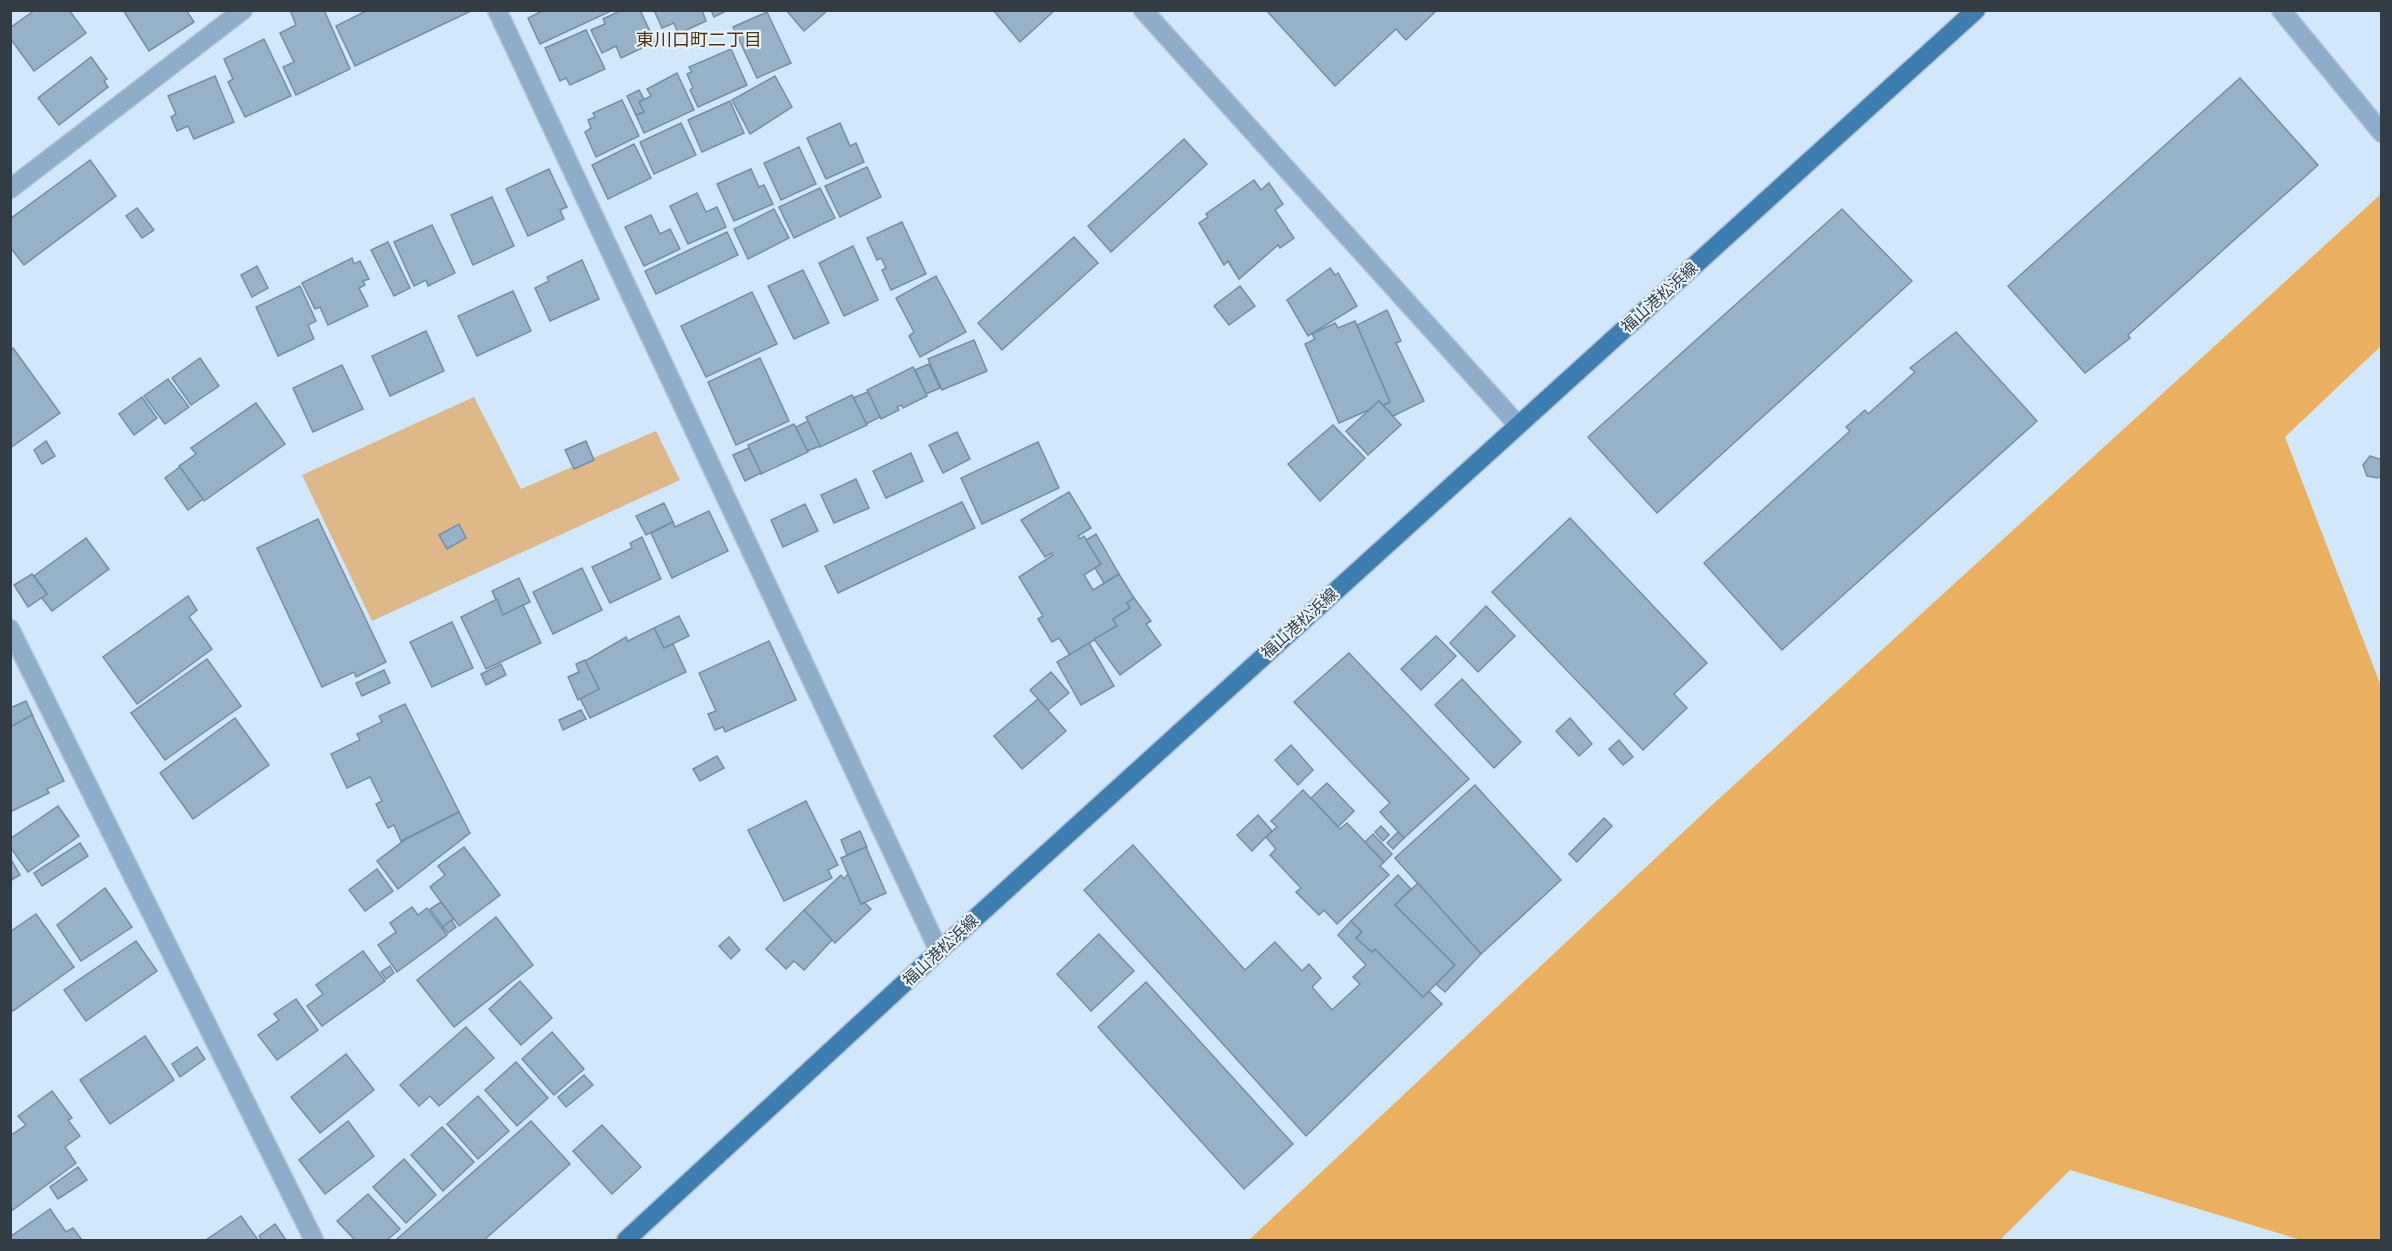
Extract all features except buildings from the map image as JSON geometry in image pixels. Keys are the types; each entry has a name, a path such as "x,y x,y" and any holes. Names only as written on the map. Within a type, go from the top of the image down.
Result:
{"main road":[{"name":"福山港松浜線","path":"626,1240 939,951 1976,10"}],"street":[{"path":"10,189 243,10"},
{"path":"496,10 939,951"},
{"path":"1143,10 1518,424"},
{"path":"2281,10 2382,133"},
{"path":"10,629 314,1240"}],"shaded area":[{"path":"2381,194 2381,346 2285,437 2381,686 2381,1240 2301,1240 2070,1170 2000,1240 1249,1240 1711,806"},
{"path":"474,397 521,489 656,431 680,480 372,621 302,475"}],"district":[{"name":"東川口町二丁目","path":"699,40"}]}
